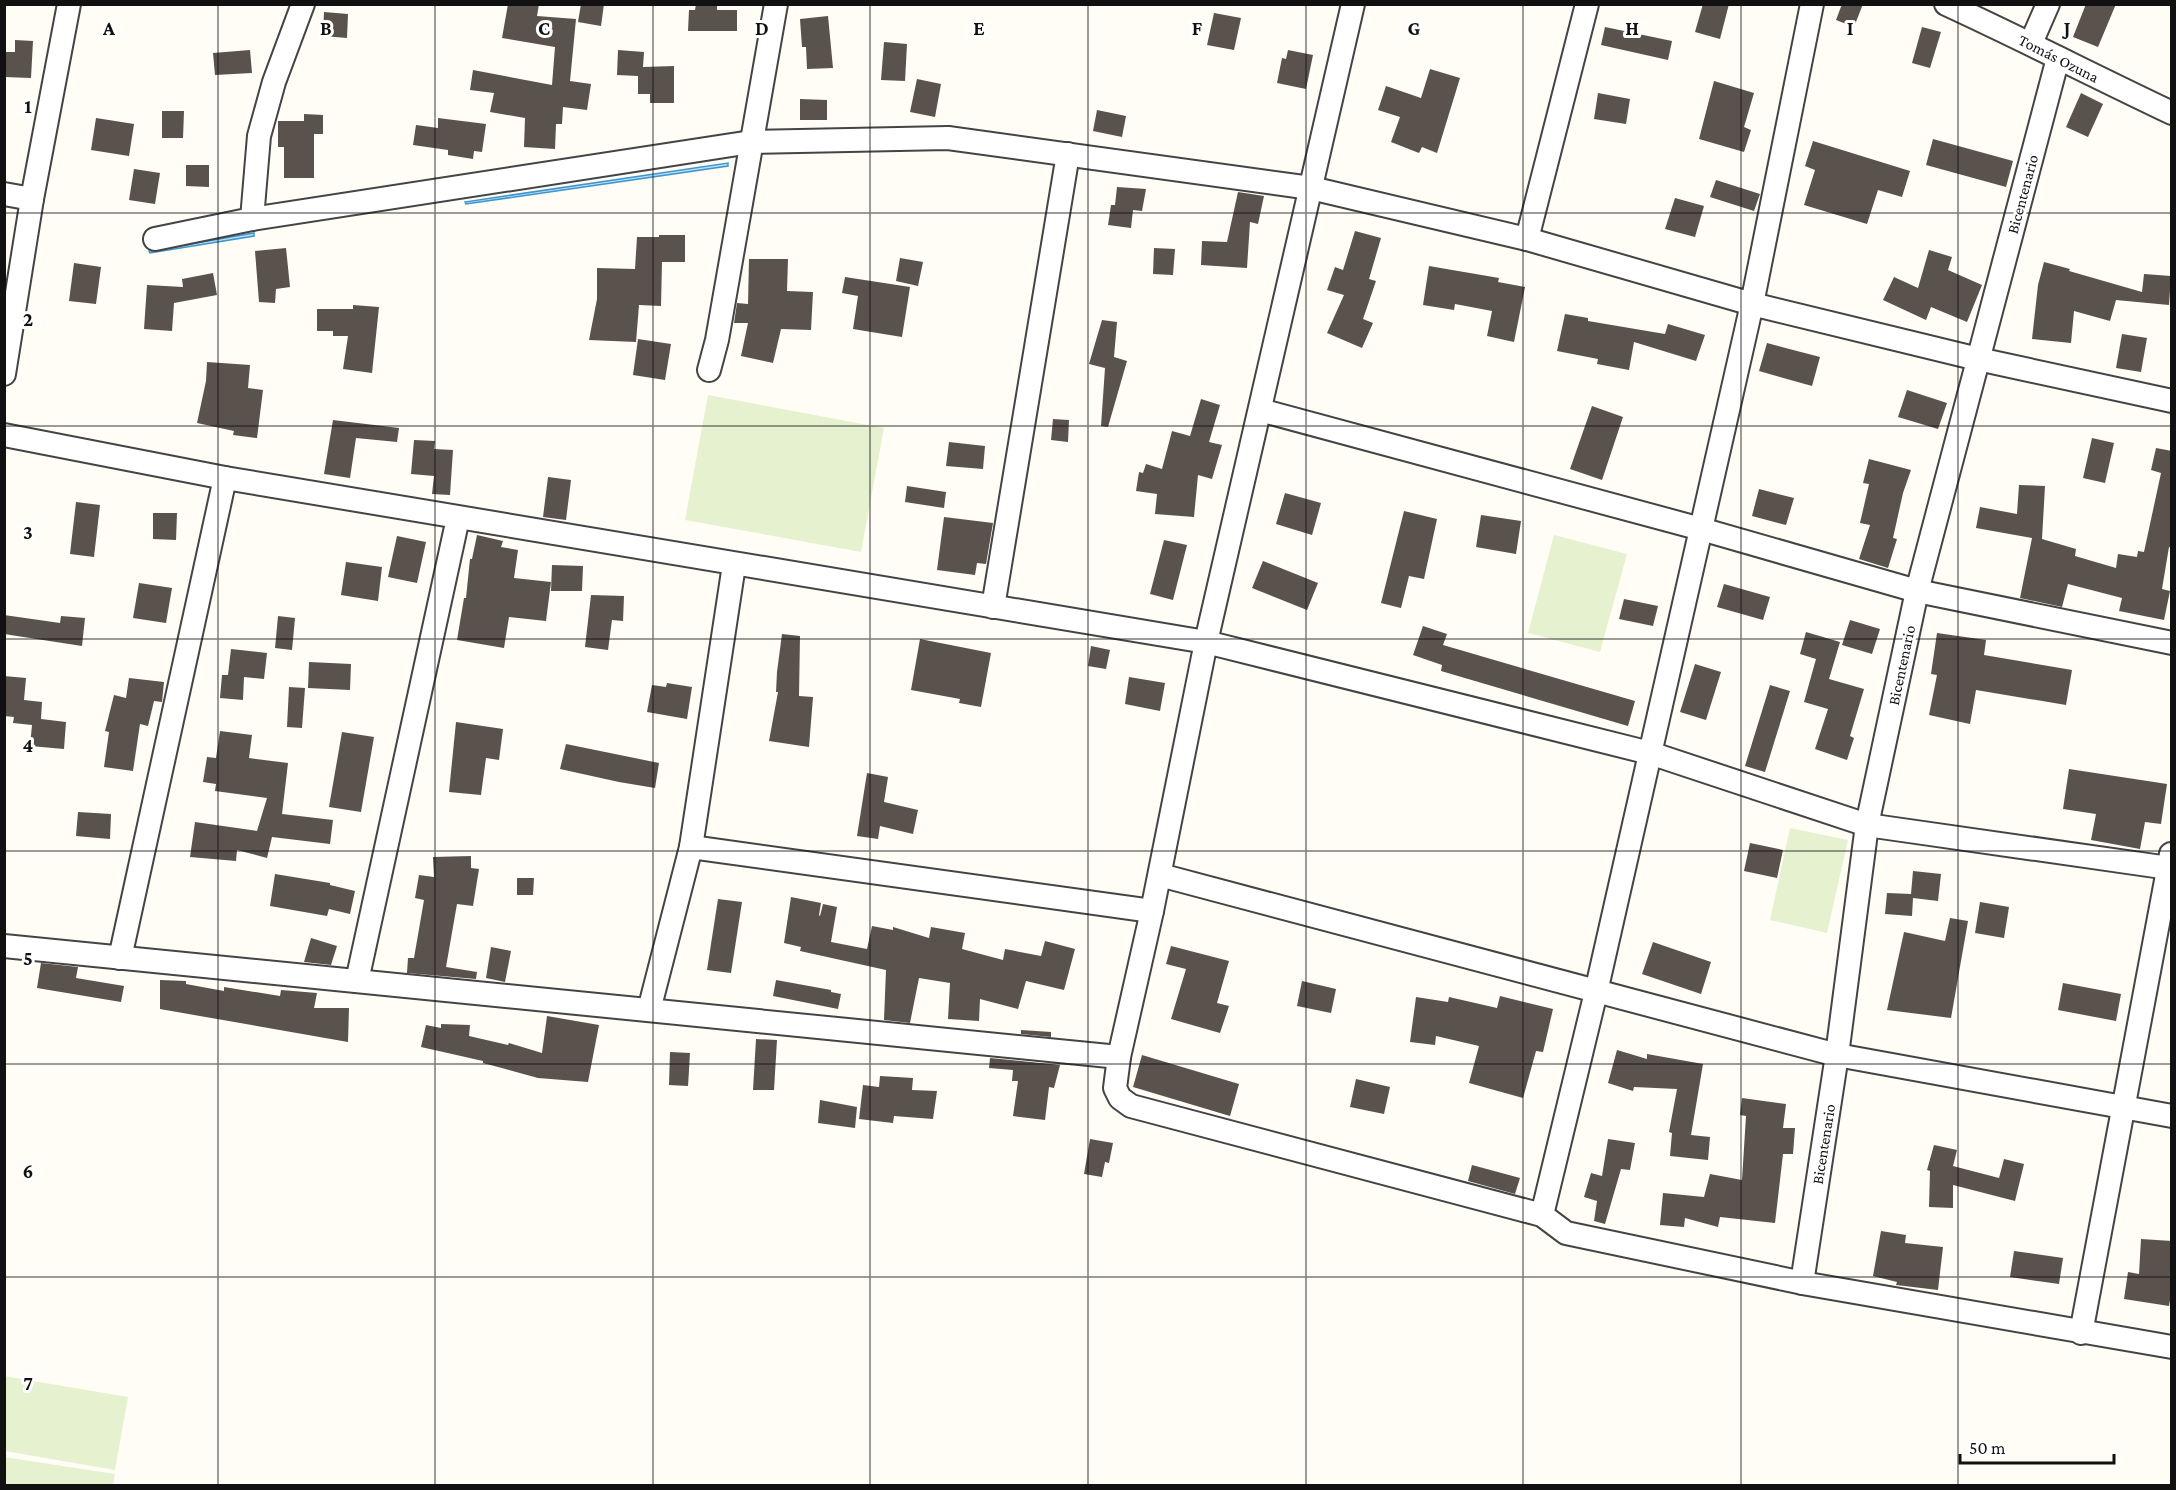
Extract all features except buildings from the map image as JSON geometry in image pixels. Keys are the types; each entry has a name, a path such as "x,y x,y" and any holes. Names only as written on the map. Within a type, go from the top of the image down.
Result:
{"street":[{"path":"4,374 32,199 69,4"},
{"path":"252,219 259,136 273,82 303,4"},
{"path":"710,370 776,4"},
{"path":"1353,4 1206,642 1160,875 1119,1057 1115,1088 1120,1098 1131,1106 1542,1215 1566,1233 1802,1283 2172,1347"},
{"path":"1527,239 1587,4"},
{"path":"1542,1215 1596,992 1752,304 1812,4"},
{"name":"Tomás Ozuna","path":"1946,4 2172,113"},
{"path":"2031,43 2048,4"},
{"name":"Bicentenario","path":"1802,1283 1837,1056 1867,825 1917,591 2058,58"},
{"path":"155,239 252,219 751,141 948,138 1311,188 1527,239 1752,304 1978,359 2172,401"},
{"path":"993,607 1068,154"},
{"path":"4,194 32,199"},
{"path":"1260,410 1701,529 1917,591 2172,643"},
{"path":"4,435 225,478 734,565 1206,642 1650,753 1867,825 2170,861 2081,1333"},
{"path":"120,958 225,478"},
{"path":"357,981 458,518"},
{"path":"649,1010 692,847 734,565"},
{"path":"692,847 1152,911"},
{"path":"1160,875 1837,1056 2172,1116"},
{"path":"4,946 1119,1057"}],"green space":[{"path":"708,395 884,428 861,552 685,520"},
{"path":"1554,535 1627,554 1600,652 1528,633"},
{"path":"1790,828 1848,840 1827,933 1770,920"},
{"path":"4,1376 128,1397 115,1470 5,1451"},
{"path":"4,1457 115,1474 113,1485 5,1485"}],"water":[{"path":"728,163 728,166 466,204 465,202"},
{"path":"254,233 254,236 150,253 149,251"}]}
